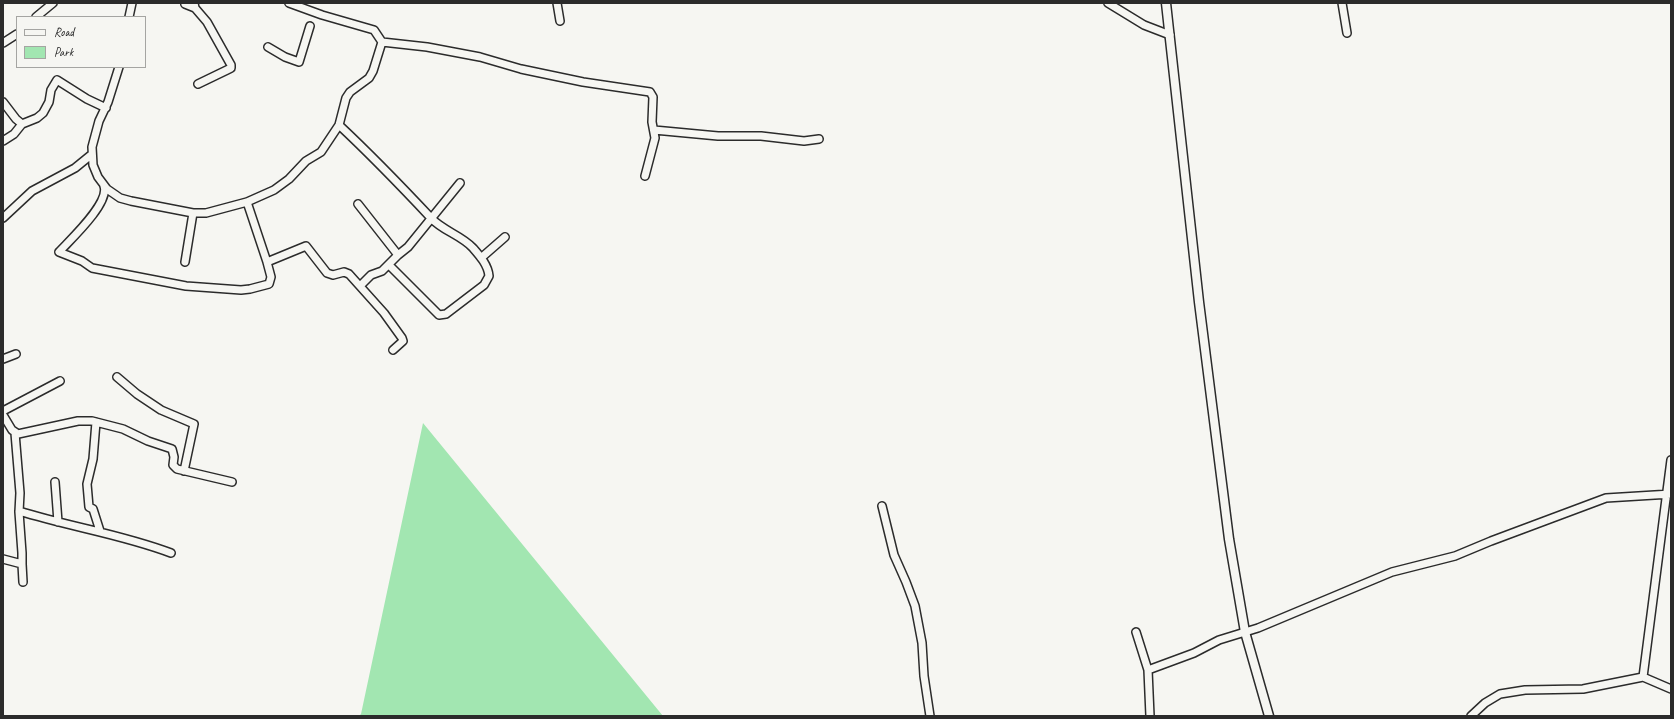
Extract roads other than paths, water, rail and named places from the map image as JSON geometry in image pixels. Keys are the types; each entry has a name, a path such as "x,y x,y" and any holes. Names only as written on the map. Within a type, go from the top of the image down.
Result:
{"street":[{"path":"37,16 53,3"},
{"path":"129,16 132,3"},
{"path":"119,68 106,108 96,131 92,156 93,165 98,177 104,185 120,198 131,202 193,213 217,210 247,202 274,190 288,179 306,161 321,152 339,125 346,98 350,92 369,78 378,59 382,42 374,30 322,15 289,3"},
{"path":"557,3 560,20"},
{"path":"1108,3 1144,25 1170,35"},
{"path":"1166,3 1208,379 1229,539 1245,632 1269,716"},
{"path":"1342,3 1347,32"},
{"path":"185,4 194,6 207,22 232,65 231,68 198,84"},
{"path":"268,47 285,57 299,62 310,26"},
{"path":"3,44 16,35"},
{"path":"382,42 426,47 583,82 650,92 652,97 652,122 655,138 645,176"},
{"path":"3,142 14,134 22,124 37,118 43,113 49,102 51,90 58,80 80,95 106,108"},
{"path":"3,102 16,119 22,124"},
{"path":"339,125 394,178 431,219 444,229 468,243 482,258 488,272 487,281 484,285 442,315 435,313 389,265"},
{"path":"654,130 697,135 761,136 804,141 819,139"},
{"path":"3,218 32,191 75,168 92,156"},
{"path":"360,286 371,275 382,271 408,247 460,183"},
{"path":"104,185 106,191 100,204 59,252 82,261 92,268 186,286 241,290 269,284 271,277 267,262 247,202"},
{"path":"358,204 398,255"},
{"path":"185,262 193,213"},
{"path":"482,258 505,237"},
{"path":"267,262 306,246 327,273 333,275 344,272 349,274 384,313 402,338 403,341 393,350"},
{"path":"3,359 16,354"},
{"path":"117,377 137,394 161,410 194,424 184,471"},
{"path":"3,411 60,381"},
{"path":"3,415 15,433 20,493 19,511 23,582"},
{"path":"15,433 18,434 78,421 92,421 123,429 148,441 172,449 174,457 173,464 177,469 232,482"},
{"path":"96,422 94,452 87,484 88,507 93,509 100,531"},
{"path":"1643,677 1669,493 1671,460"},
{"path":"55,482 58,522"},
{"path":"1148,670 1194,653 1219,640 1265,625 1392,572 1455,556 1506,535 1606,498 1669,493"},
{"path":"882,506 894,555 915,606 922,643 924,676 930,716"},
{"path":"19,511 58,522 100,531 171,553"},
{"path":"3,559 22,564"},
{"path":"1136,632 1148,670 1150,716"},
{"path":"1471,716 1485,703 1500,694 1525,690 1584,689 1643,677 1671,689"}]}
